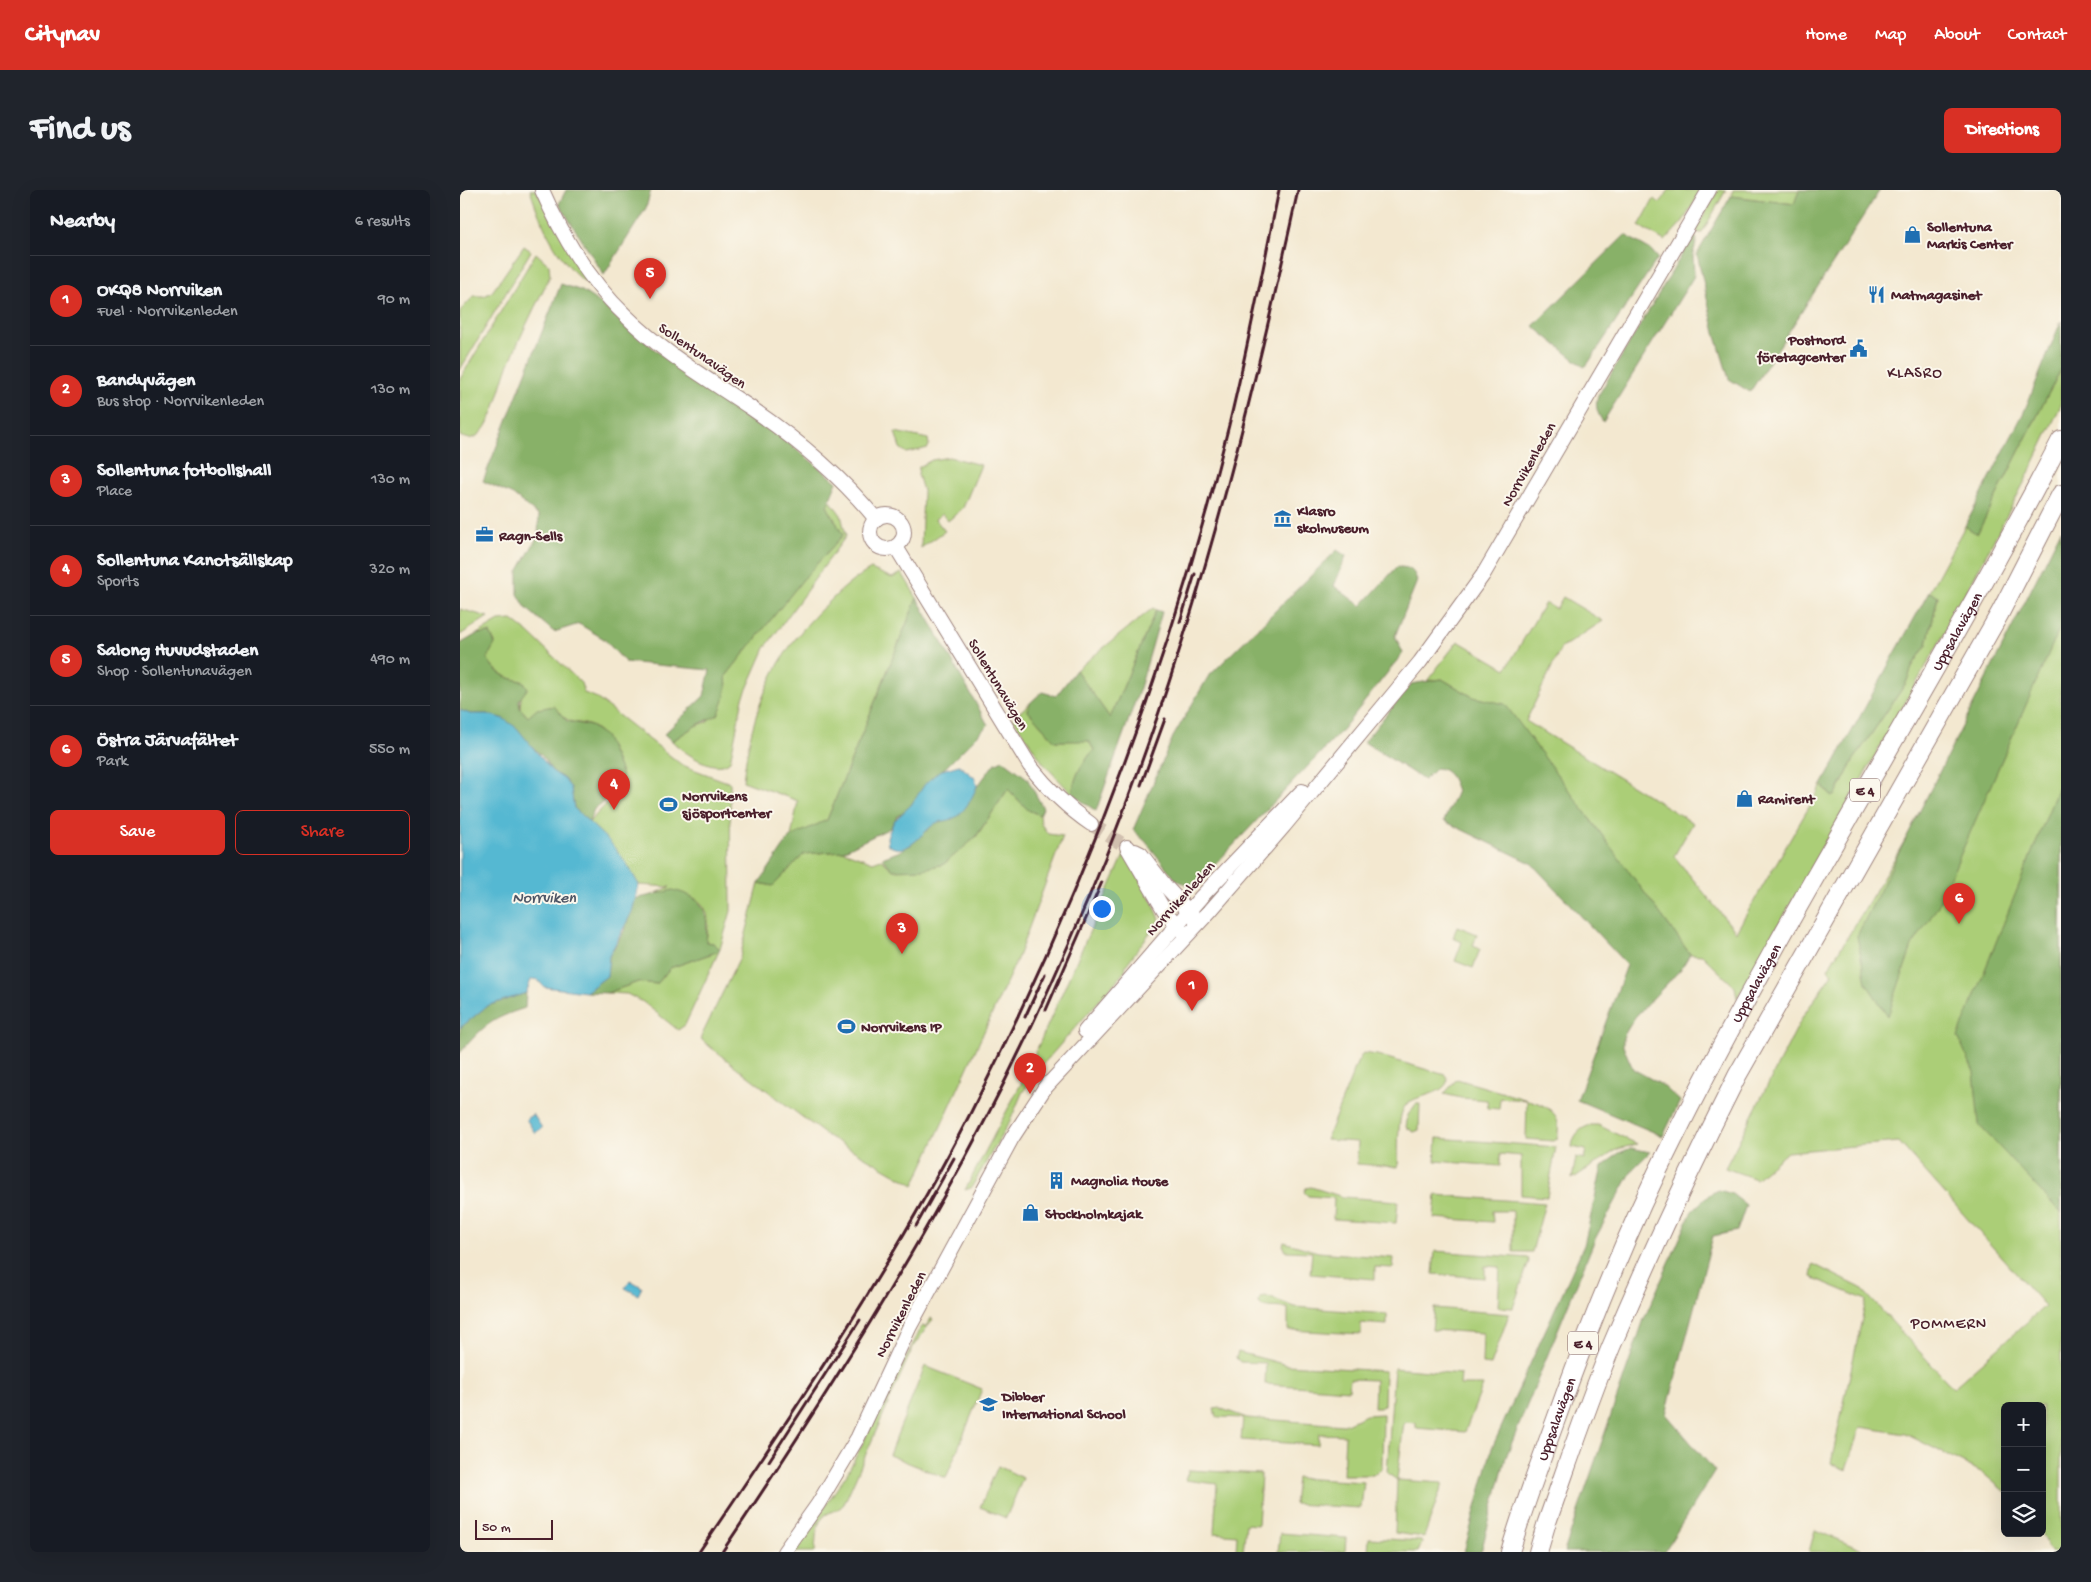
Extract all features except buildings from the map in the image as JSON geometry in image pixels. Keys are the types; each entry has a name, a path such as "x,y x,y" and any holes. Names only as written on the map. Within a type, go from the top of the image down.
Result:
{"highway":[{"name":"Uppsalavägen","path":"1510,1552 1521,1516 1584,1341 1672,1140 1832,847 1980,590 2061,440"},
{"name":"Uppsalavägen","path":"1538,1552 1610,1349 1669,1212 1697,1154 1737,1076 2000,612 2061,494"}],"main road":[{"name":"Sollentunavägen","path":"542,190 576,255 626,317 686,367 751,408 810,450 849,486 876,519"},
{"name":"Norrvikenleden","path":"784,1552 818,1504 858,1437 909,1328 1012,1138 1073,1046 1182,931 1199,923 1284,826 1354,738 1420,662 1482,575 1709,190"},
{"path":"885,515 900,520 904,534 896,547 891,549 880,548 872,540 870,529 876,519 885,515"},
{"name":"Sollentunavägen","path":"896,547 1030,766 1051,792 1070,810 1091,824"},
{"name":"Norrvikenleden","path":"1182,931 1189,911 1354,738"},
{"path":"1182,931 1164,910 1127,847 1141,854 1166,888 1199,923"}],"green space":[{"path":"530,190 536,190 594,289 571,269 554,245 541,219"},
{"path":"566,190 651,190 646,208 604,275 559,204"},
{"path":"1669,190 1702,190 1683,221 1665,241 1639,226 1654,199 1660,203"},
{"path":"1718,190 1726,190 1702,233 1699,233 1696,229"},
{"path":"1733,190 1799,190 1795,204 1731,196"},
{"path":"1799,190 1880,190 1750,392 1729,379 1715,333 1697,254 1731,196 1794,204"},
{"path":"1625,235 1651,250 1658,258 1584,367 1533,326"},
{"path":"1693,236 1697,239 1693,254 1694,276 1603,422 1597,409 1598,396"},
{"path":"524,246 531,251 460,370 460,311 474,296 484,296 492,292"},
{"path":"536,253 549,265 550,276 514,353 493,412 484,430 474,438 462,437 460,436 460,379"},
{"path":"561,284 582,291 603,305 659,353 766,425 837,482 827,506 843,535 805,577 726,676 725,696 718,715 695,726 672,741 664,734 704,696 710,670 625,662 604,639 579,624 554,632 526,608 518,594 518,572 538,536 539,516 513,495 483,481"},
{"path":"2061,321 2061,369 1977,534 1965,526 2024,412"},
{"path":"2061,369 2061,405 2027,477 1946,631 1737,998 1735,987 1702,955 1690,954 1505,705 1473,697 1442,679 1427,681 1458,641 1506,669 1545,603 1556,609 1563,597 1603,621 1561,648 1526,721 1693,823 1674,856 1736,932 1822,785 1831,796 1839,789 1853,761 1906,683 1913,665 1927,644 1938,597 1929,592 1965,526 1977,534"},
{"path":"895,432 928,439 928,448 907,453 900,448"},
{"path":"949,457 981,465 963,508 948,521 942,514 935,519 945,531 921,548 923,491 918,474 919,467 932,460"},
{"path":"830,500 841,515 846,536 765,648 743,698 730,761 724,765 708,764 691,756 672,741 695,726 707,722 727,687 726,676 805,576 843,535 827,506"},
{"path":"2061,530 2061,625 1938,906 1912,946 1888,1016 1866,983 1857,936"},
{"path":"1337,550 1346,556 1334,586 1361,606 1397,567 1408,568 1413,571 1417,581 1395,636 1403,653 1342,730 1194,887 1176,880 1146,842 1133,830 1173,737 1208,677"},
{"path":"2061,554 2061,1552 2051,1552 2043,1537 2046,1537 2046,1402 2001,1402 2001,1489 1983,1473 1906,1434 1860,1427 1846,1470 1831,1463 1866,1300 1811,1277 1813,1264 1861,1288 1953,1388 2045,1306 1899,1142 1787,1152 1756,1179 1725,1168 1803,1016 1832,974 1828,969 1948,764"},
{"path":"871,569 892,578 902,573 917,598 827,820 791,837 798,801 743,781 752,730 759,706 780,662 810,621 854,580"},
{"path":"1929,592 1938,596 1927,644 1913,665 1906,683 1853,761 1835,796 1831,796 1822,785"},
{"path":"917,598 988,725 946,767 936,774 906,811 897,816 890,828 843,851 804,854 773,886 759,883 790,837 827,820"},
{"path":"1153,608 1156,610 1110,718 1076,670"},
{"path":"460,609 488,617 460,635"},
{"path":"1156,610 1162,612 1140,688 1096,811 1072,794 1079,770 1094,750 1089,741 1055,741 1028,711 1030,703 1042,692 1056,696 1076,670 1110,718"},
{"path":"512,620 529,633 581,683 584,693 595,697 682,765 730,783 731,911 720,949 713,943 706,942 708,922 707,913 703,905 690,896 681,893 656,893 670,887 639,885 617,852 589,822 623,787 620,771 613,752 603,736 591,726 572,722 562,715 528,717 520,708 523,681 506,677 494,667 487,658 495,643 490,633 477,634 499,621"},
{"path":"490,633 495,644 487,658 497,671 511,679 523,681 528,688 519,700 520,708 528,717 537,709 554,706 567,721 591,726 605,736 621,772 623,787 594,809 589,822 574,808 571,788 564,779 552,771 543,757 504,719 487,714 470,714 460,710 460,644 477,634"},
{"path":"1442,679 1473,697 1505,704 1690,954 1681,969 1635,1017 1623,1037 1623,1046 1633,1069 1662,1085 1680,1101 1663,1136 1577,1100 1627,965 1531,863 1444,821 1457,791 1452,779 1444,770 1436,768 1424,780 1364,742 1411,684"},
{"path":"1030,703 1028,711 1055,741 1088,740 1094,750 1079,770 1072,794 1043,763 1013,718"},
{"path":"1003,760 1027,778 1043,808 1040,815 1028,810 1008,789 975,838 944,864 924,869 893,870 882,858 912,844 935,823 955,817 994,764"},
{"path":"2061,780 2061,1213 1979,1125 1974,1072 1958,1037"},
{"name":"Norrvikens IP","path":"1008,789 1028,810 1040,815 1041,824 1048,834 1063,836 1018,957 914,1185 826,1135 715,1051 701,1037 740,957 759,883 773,886 804,854 843,851 873,862 881,859 893,870 942,865 976,837"},
{"path":"1125,853 1160,919 1126,965 1125,971 1038,1070 1022,1093 1011,1119 971,1188 965,1190 1023,1080"},
{"path":"673,890 692,897 703,907 707,922 706,942 713,943 720,949 719,951 670,968 657,984 638,982 607,993 586,992 607,976 609,956 624,931 635,899"},
{"path":"1457,926 1477,934 1473,946 1480,949 1473,968 1455,961 1462,942 1453,938"},
{"path":"719,951 685,1025 678,1030 643,1002 627,994 607,993 638,982 657,984 670,968"},
{"path":"526,993 525,1008 489,1024 460,1053 460,1028 487,1006"},
{"path":"1363,1053 1377,1055 1445,1075 1448,1079 1442,1089 1411,1101 1403,1110 1399,1125 1398,1167 1357,1164 1358,1142 1326,1140 1357,1063"},
{"path":"1457,1079 1538,1103 1549,1109 1556,1116 1558,1126 1557,1139 1554,1141 1526,1139 1527,1100 1500,1098 1499,1109 1488,1108 1487,1100 1461,1098 1444,1094"},
{"path":"1416,1104 1420,1104 1419,1130 1414,1132 1406,1127 1408,1115"},
{"path":"1591,1125 1598,1125 1637,1144 1618,1149 1572,1179 1576,1157 1584,1159 1586,1150 1572,1147 1574,1139 1580,1130"},
{"path":"1437,1138 1556,1147 1547,1197 1521,1195 1521,1156 1500,1154 1500,1166 1435,1161"},
{"path":"1631,1148 1650,1152 1633,1169 1595,1239 1506,1457 1481,1552 1464,1552 1492,1448 1584,1245 1602,1167 1619,1153"},
{"path":"1311,1187 1343,1197 1398,1201 1396,1223 1333,1219 1334,1198 1308,1196 1304,1192 1306,1188"},
{"path":"1719,1190 1732,1194 1746,1205 1737,1231 1713,1236 1666,1414 1715,1471 1664,1552 1564,1552 1644,1319 1692,1211 1710,1194"},
{"path":"1436,1195 1545,1203 1532,1252 1513,1252 1513,1211 1492,1211 1493,1222 1434,1218"},
{"path":"1284,1242 1318,1252 1394,1258 1393,1268 1375,1267 1375,1279 1310,1274 1312,1252 1286,1251 1283,1245"},
{"path":"1435,1251 1528,1258 1529,1261 1513,1308 1498,1307 1500,1267 1485,1266 1485,1278 1433,1274"},
{"path":"1265,1296 1295,1307 1387,1314 1387,1325 1361,1323 1361,1334 1288,1330 1288,1308 1263,1307 1259,1303 1260,1298"},
{"path":"1434,1308 1509,1314 1491,1365 1482,1364 1483,1333 1432,1330"},
{"path":"931,1318 933,1319 913,1347 844,1504 827,1514 820,1521 815,1552 794,1552 848,1472 922,1326 926,1327"},
{"path":"1238,1352 1287,1365 1385,1371 1384,1405 1380,1408 1374,1408 1375,1380 1350,1379 1349,1390 1265,1384 1266,1363 1240,1362 1236,1358"},
{"path":"925,1366 982,1389 946,1478 889,1455"},
{"path":"1394,1368 1461,1374 1460,1385 1483,1385 1465,1432 1416,1428 1416,1423 1404,1422 1397,1480 1387,1473"},
{"path":"1219,1408 1247,1418 1344,1425 1366,1415 1383,1414 1382,1468 1373,1475 1343,1475 1345,1435 1319,1434 1318,1445 1241,1440 1243,1418 1216,1417 1214,1409"},
{"path":"998,1466 1023,1478 1006,1518 980,1507"},
{"path":"1189,1470 1261,1474 1258,1525 1246,1524 1243,1552 1236,1552 1237,1535 1214,1533 1217,1484 1185,1480"},
{"path":"1297,1478 1364,1482 1361,1508 1294,1504"},
{"path":"1397,1480 1443,1483 1424,1537 1395,1533"},
{"path":"1815,1530 1867,1552 1809,1552"},
{"path":"1280,1533 1346,1538 1345,1552 1278,1552"},
{"path":"1369,1538 1421,1541 1422,1543 1418,1552 1368,1552"}],"water":[{"name":"Norrviken","path":"460,710 470,714 487,714 504,719 517,728 552,771 564,779 571,788 574,808 610,842 627,864 639,885 632,912 609,956 607,976 586,992 544,987 537,979 531,980 526,993 487,1006 460,1028"},
{"path":"959,765 975,778 977,786 964,810 952,819 935,823 907,847 895,848 888,845 887,837 894,821 911,805 925,784 939,771"},
{"path":"533,1114 542,1128 535,1133 526,1119"},
{"path":"630,1280 642,1287 638,1295 625,1288"}],"tunnel":[{"path":"1091,824 1127,847"}],"railway":[{"path":"699,1552 842,1336 909,1226 941,1169 1012,1030 1086,862 1120,776 1151,689 1206,514 1249,337 1279,190"},
{"path":"722,1552 780,1465 892,1287 967,1155 1030,1030 1087,901 1136,777 1165,694 1216,528 1259,360 1298,190"},
{"path":"1180,622 1195,574"},
{"path":"1141,785 1165,719"},
{"path":"1046,1010 1102,882"},
{"path":"1025,1017 1045,974"},
{"path":"916,1226 954,1158"},
{"path":"769,1461 860,1320"}],"place":[{"name":"Sollentuna Markis Center","path":"1913,235"},
{"name":"Matmagasinet","path":"1877,294"},
{"name":"Salong Huvudstaden","path":"650,299"},
{"name":"Postnord företagcenter","path":"1859,348"},
{"name":"Klasro skolmuseum","path":"1283,519"},
{"name":"Ragn-Sells","path":"485,535"},
{"name":"Ramirent","path":"1744,798"},
{"name":"Norrvikens sjösportcenter","path":"668,804"},
{"name":"Sollentuna Kanotsällskap","path":"614,810"},
{"name":"Östra Järvafältet","path":"1959,924"},
{"name":"Sollentuna fotbollshall","path":"902,954"},
{"name":"OKQ8 Norrviken","path":"1192,1011"},
{"name":"Norrvikens IP","path":"847,1026"},
{"name":"Bandyvägen","path":"1030,1094"},
{"name":"Magnolia House","path":"1057,1180"},
{"name":"Stockholmkajak","path":"1031,1213"},
{"name":"Dibber International School","path":"988,1405"}],"district":[{"name":"KLASRO","path":"1915,371"},
{"name":"POMMERN","path":"1949,1322"}]}
